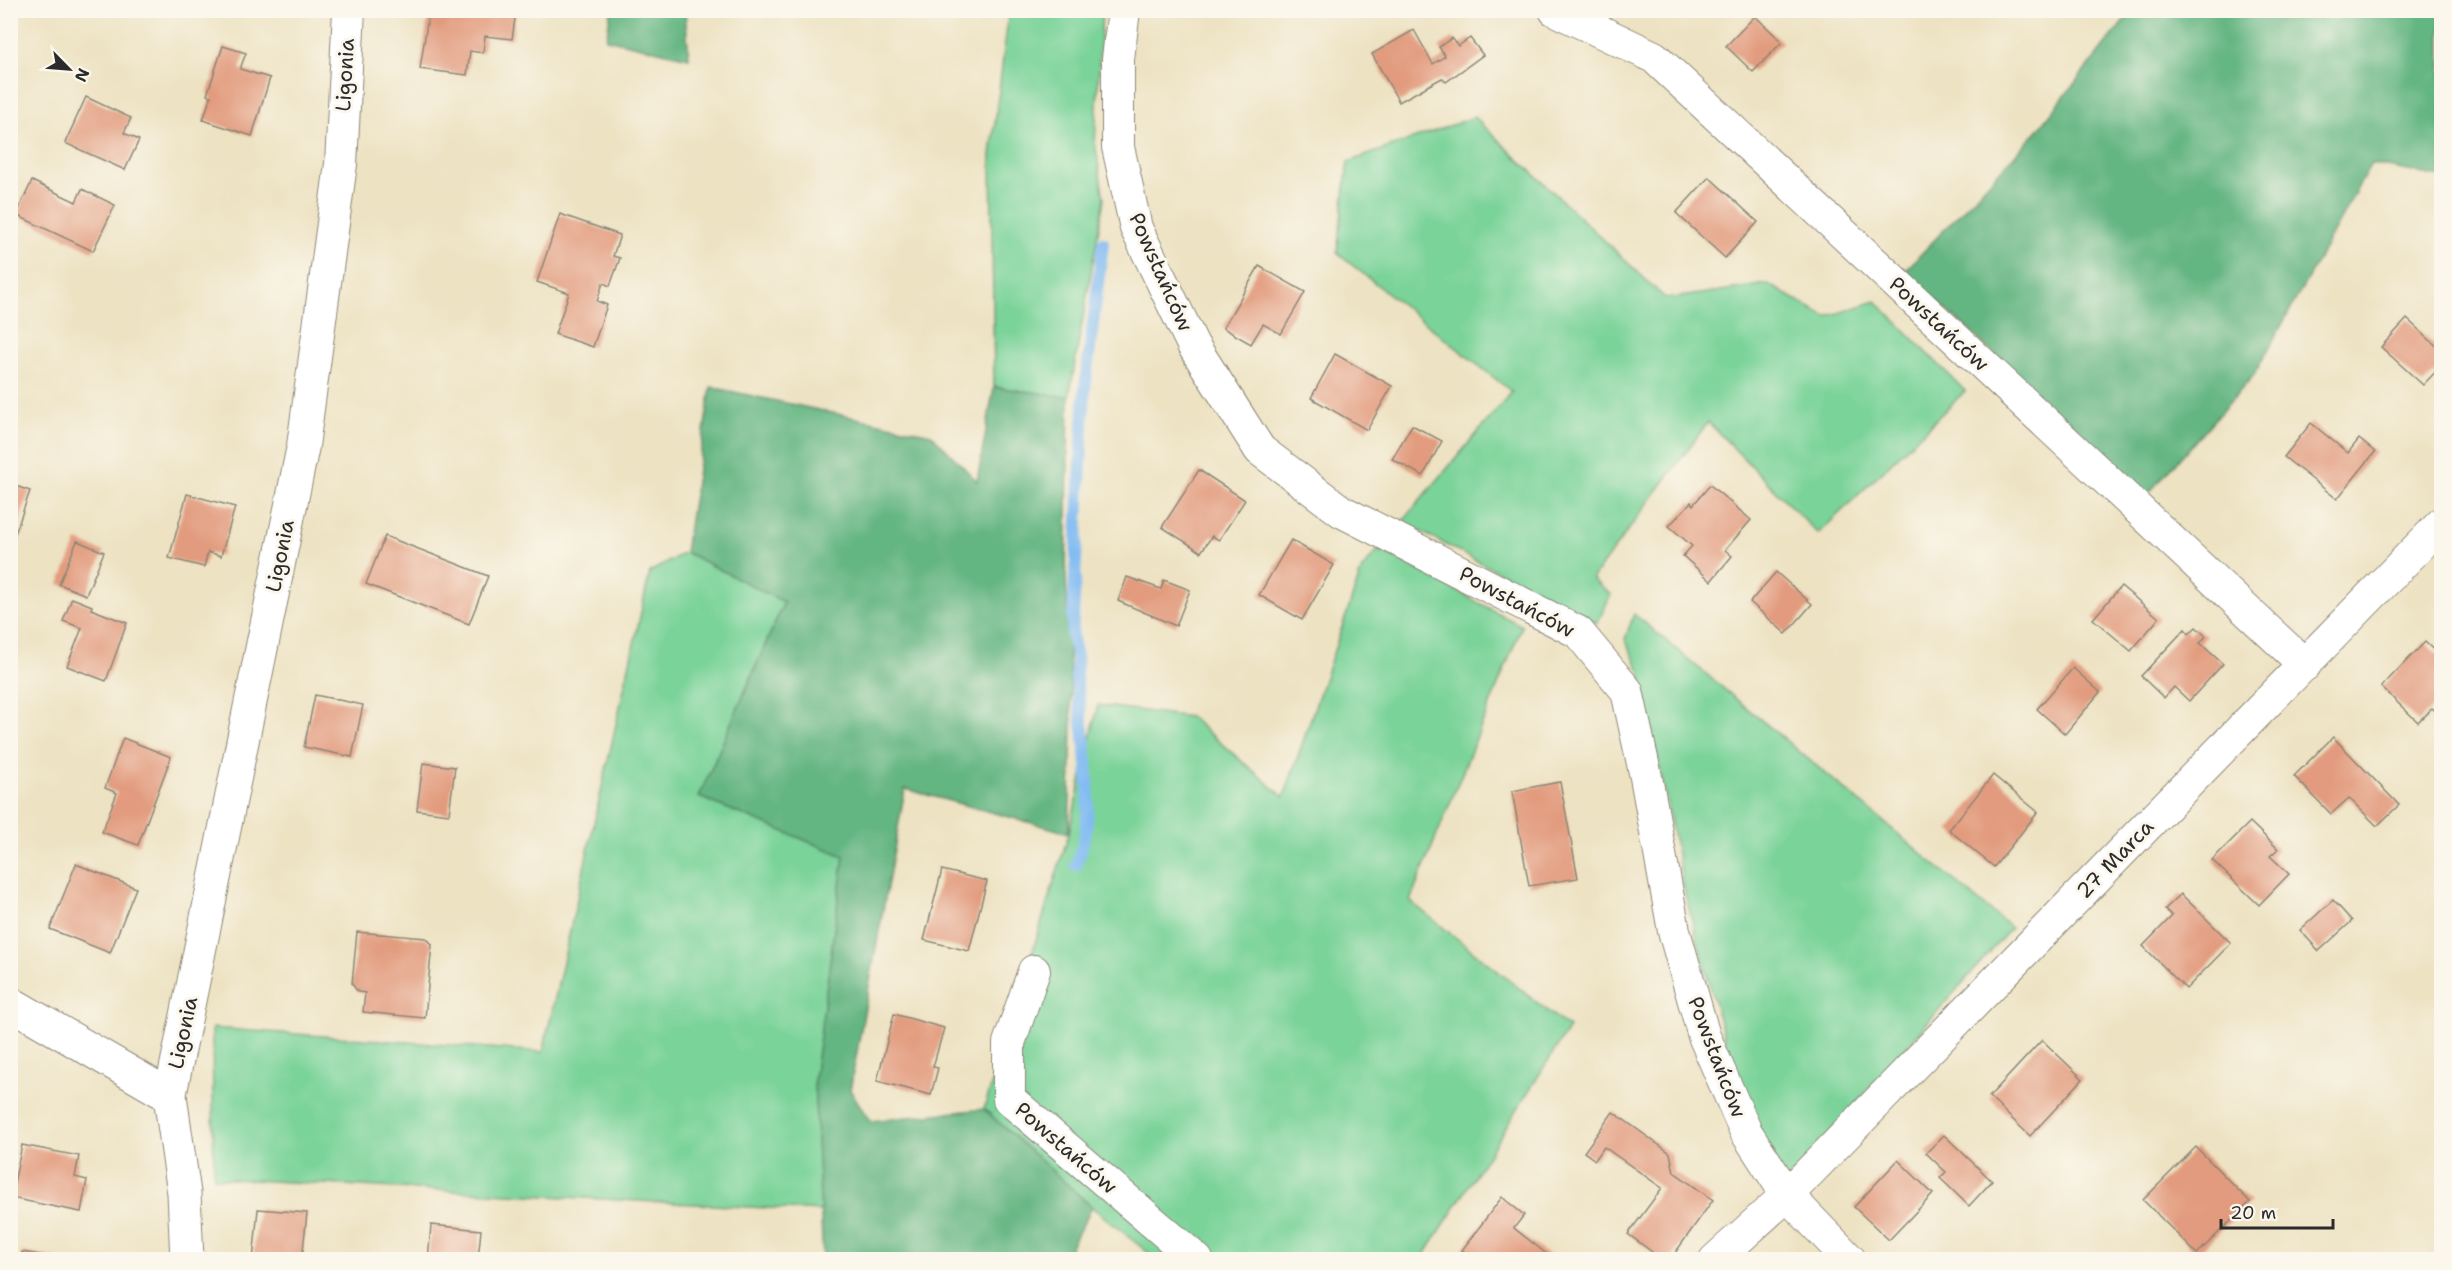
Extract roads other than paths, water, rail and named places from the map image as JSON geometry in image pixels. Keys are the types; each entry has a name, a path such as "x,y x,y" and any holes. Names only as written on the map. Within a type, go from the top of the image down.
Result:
{"street":[{"name":"Ligonia","path":"170,1096 303,446 341,164 349,10"},
{"name":"Powstańców","path":"1124,10 1118,59 1118,147 1136,228 1193,345 1260,450 1341,511 1578,632 1627,691 1646,777 1674,931 1704,1036 1746,1132 1787,1195 1850,1260"},
{"name":"Powstańców","path":"1555,10 1654,57 2305,665"},
{"name":"27 Marca","path":"1787,1195 2442,523"},
{"name":"Powstańców","path":"1034,971 1009,1043 1010,1100 1197,1260"},
{"path":"10,1003 170,1096 184,1193 187,1260"},
{"path":"1715,1260 1787,1195"}],"waterway":[{"path":"1076,865 1087,819 1088,772 1076,675 1077,659 1072,636 1085,388 1103,243"}]}
